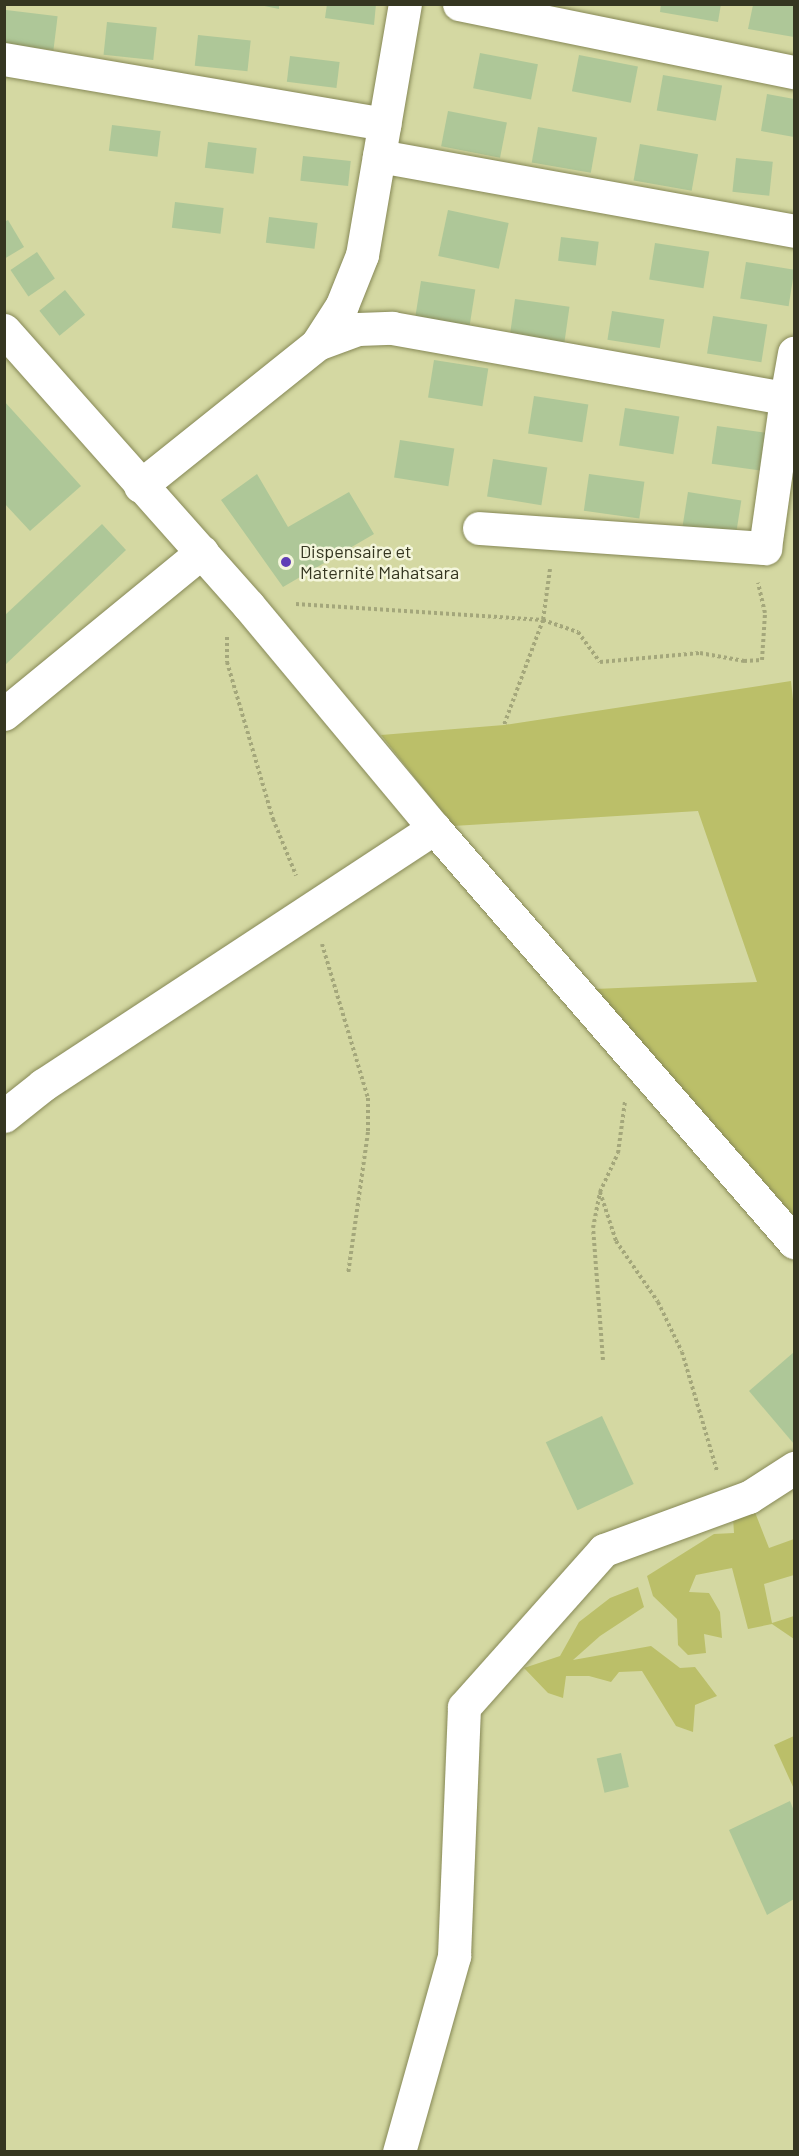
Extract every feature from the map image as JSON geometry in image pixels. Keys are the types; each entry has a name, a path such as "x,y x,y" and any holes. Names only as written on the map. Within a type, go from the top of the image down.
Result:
{"street":[{"path":"140,486 317,344 342,305 362,255 405,4"},
{"path":"459,4 795,72"},
{"path":"4,59 384,124"},
{"path":"379,156 795,231"},
{"path":"317,344 358,329 392,328 786,398"},
{"path":"4,330 140,486 249,606 434,828 795,1242"},
{"path":"479,528 765,548 786,398 795,353"},
{"path":"4,714 202,552"},
{"path":"4,1116 44,1085 434,828"},
{"path":"399,2151 454,1956 464,1707 604,1550 732,1501 749,1497 795,1468"}],"path":[{"path":"504,725 543,620 552,533"},
{"path":"249,606 273,602 543,620 578,632 600,662 700,653 762,660 765,613 756,588 765,548"},
{"path":"603,1360 593,1227 600,1192 618,1153 630,1055"},
{"path":"600,1192 616,1241 658,1302 682,1352 719,1477 732,1501"}],"green space":[{"path":"791,681 794,709 794,1216 595,989 757,982 698,811 453,826 381,735 504,725"},
{"path":"749,1497 769,1548 794,1539 794,1575 764,1584 772,1623 794,1616 794,1639 772,1624 748,1629 732,1568 696,1575 689,1592 709,1593 720,1612 722,1638 704,1634 706,1653 688,1655 678,1645 677,1619 653,1596 647,1576 714,1534 734,1533 732,1501"},
{"path":"638,1587 644,1607 600,1636 573,1660 651,1646 680,1668 695,1667 717,1696 695,1705 693,1732 676,1726 642,1671 619,1672 611,1682 589,1676 566,1676 563,1698 548,1693 524,1668 560,1656 579,1622 610,1598"},
{"path":"794,1736 794,1789 774,1745"}],"building":[{"path":"255,4 279,4 279,9"},
{"path":"327,4 376,4 374,25 325,18"},
{"path":"661,4 721,4 718,22 660,12"},
{"path":"753,5 794,5 794,37 748,29"},
{"path":"6,10 58,16 53,50 4,44"},
{"path":"107,22 157,27 153,60 104,55"},
{"path":"198,35 251,41 247,71 195,66"},
{"path":"480,53 538,64 531,100 473,88"},
{"path":"579,55 638,66 631,103 572,91"},
{"path":"290,56 340,62 336,88 287,82"},
{"path":"663,75 722,85 716,121 657,110"},
{"path":"767,94 794,99 794,137 761,131"},
{"path":"448,111 507,122 500,158 441,146"},
{"path":"112,125 161,131 157,157 109,151"},
{"path":"538,127 597,137 591,173 532,162"},
{"path":"208,142 257,148 253,174 205,168"},
{"path":"640,144 698,154 692,191 634,180"},
{"path":"303,156 351,161 348,186 300,181"},
{"path":"736,158 773,162 769,196 732,192"},
{"path":"175,202 224,208 220,234 172,228"},
{"path":"448,210 509,223 499,269 438,256"},
{"path":"269,217 318,223 314,249 266,243"},
{"path":"8,220 24,247 4,259 4,222"},
{"path":"561,237 599,242 596,265 558,261"},
{"path":"655,243 709,252 704,288 649,280"},
{"path":"37,252 55,279 28,296 10,270"},
{"path":"746,262 794,270 789,306 740,299"},
{"path":"421,281 475,290 470,326 415,318"},
{"path":"65,290 85,315 59,336 39,311"},
{"path":"515,299 569,307 564,344 510,337"},
{"path":"612,311 664,319 660,348 607,340"},
{"path":"713,316 767,325 761,362 707,354"},
{"path":"434,360 488,369 482,406 428,398"},
{"path":"534,396 588,405 582,442 528,434"},
{"path":"4,401 81,486 30,531 4,503"},
{"path":"625,408 679,417 673,454 619,446"},
{"path":"717,426 771,434 766,471 712,464"},
{"path":"400,440 454,449 448,486 394,478"},
{"path":"493,459 547,468 541,505 487,497"},
{"path":"257,474 288,527 349,492 374,534 283,587 221,500"},
{"path":"589,474 644,482 639,518 584,511"},
{"path":"688,492 741,500 735,538 682,530"},
{"path":"102,524 126,550 4,666 4,616"},
{"path":"794,1352 794,1444 749,1391"},
{"path":"602,1416 634,1484 578,1510 546,1442"},
{"path":"621,1753 629,1787 605,1793 597,1759"},
{"path":"790,1801 794,1811 794,1899 767,1915 729,1830"}],"place":[{"name":"Dispensaire et Maternité Mahatsara","path":"286,562"}]}
